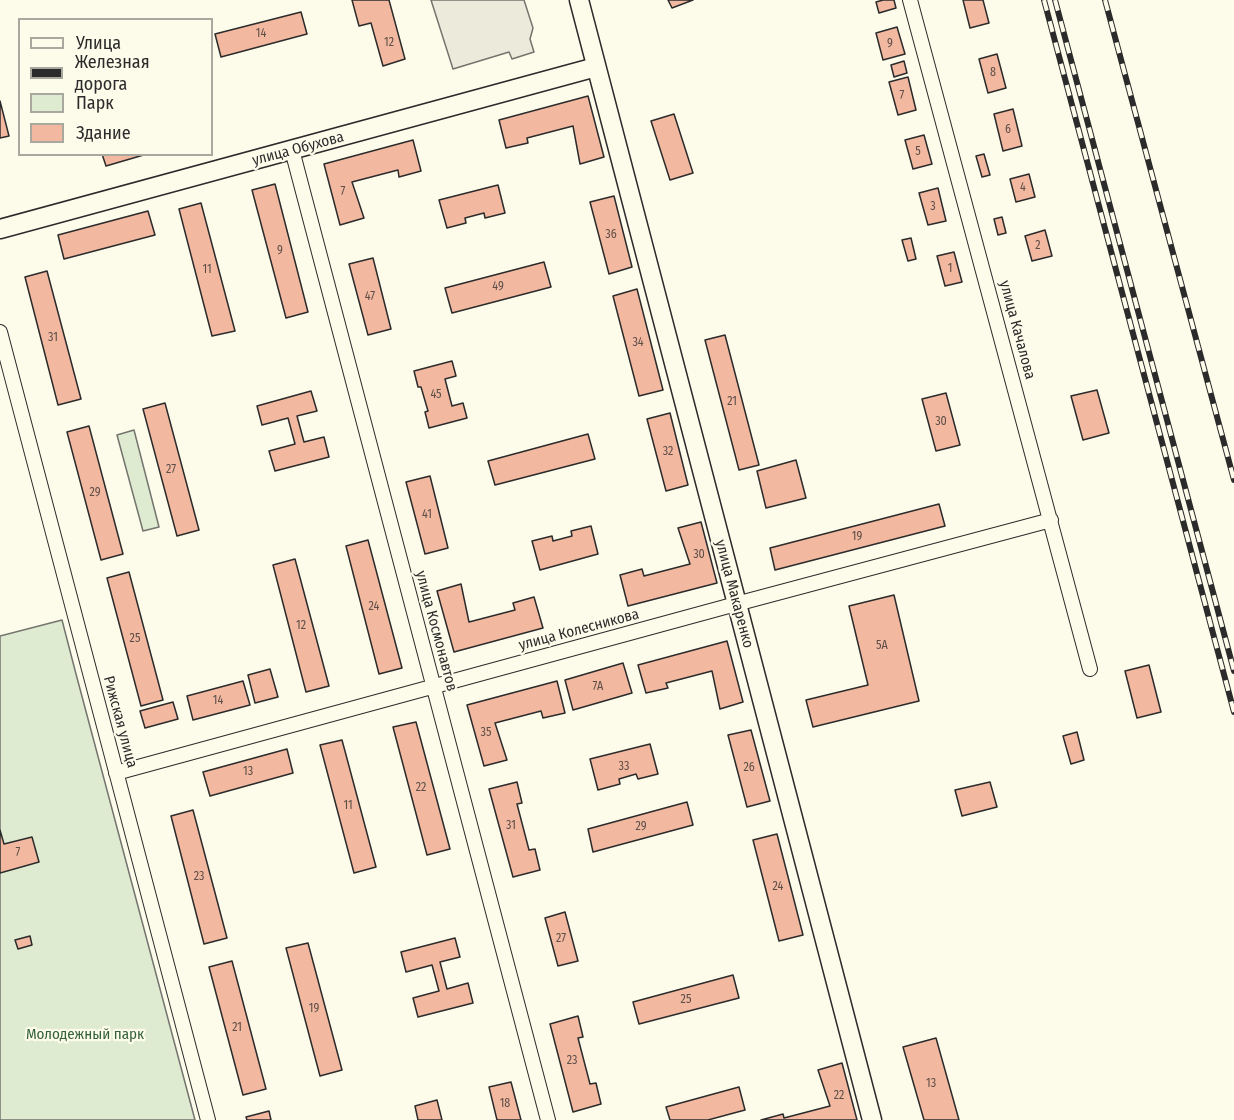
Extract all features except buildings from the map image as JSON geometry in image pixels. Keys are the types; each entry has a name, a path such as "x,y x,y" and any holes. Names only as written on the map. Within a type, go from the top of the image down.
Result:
{"main road":[{"name":"улица Макаренко","path":"579,0 872,1120"},
{"name":"улица Обухова","path":"0,230 596,67"}],"street":[{"name":"улица Качалова","path":"910,0 1090,669"},
{"name":"улица Космонавтов","path":"292,150 548,1120"},
{"name":"Рижская улица","path":"0,332 208,1120"},
{"name":"улица Колесникова","path":"116,773 1051,520"}],"green space":[{"path":"134,430 159,527 143,531 117,435"},
{"name":"Молодежный парк","path":"62,620 195,1120 0,1120 0,636"}],"shaded area":[{"path":"431,0 524,0 533,28 530,39 534,52 512,59 509,52 453,69"}],"railway":[{"path":"1044,0 1234,712"},
{"path":"1055,0 1234,671"},
{"path":"1105,0 1234,480"}]}
